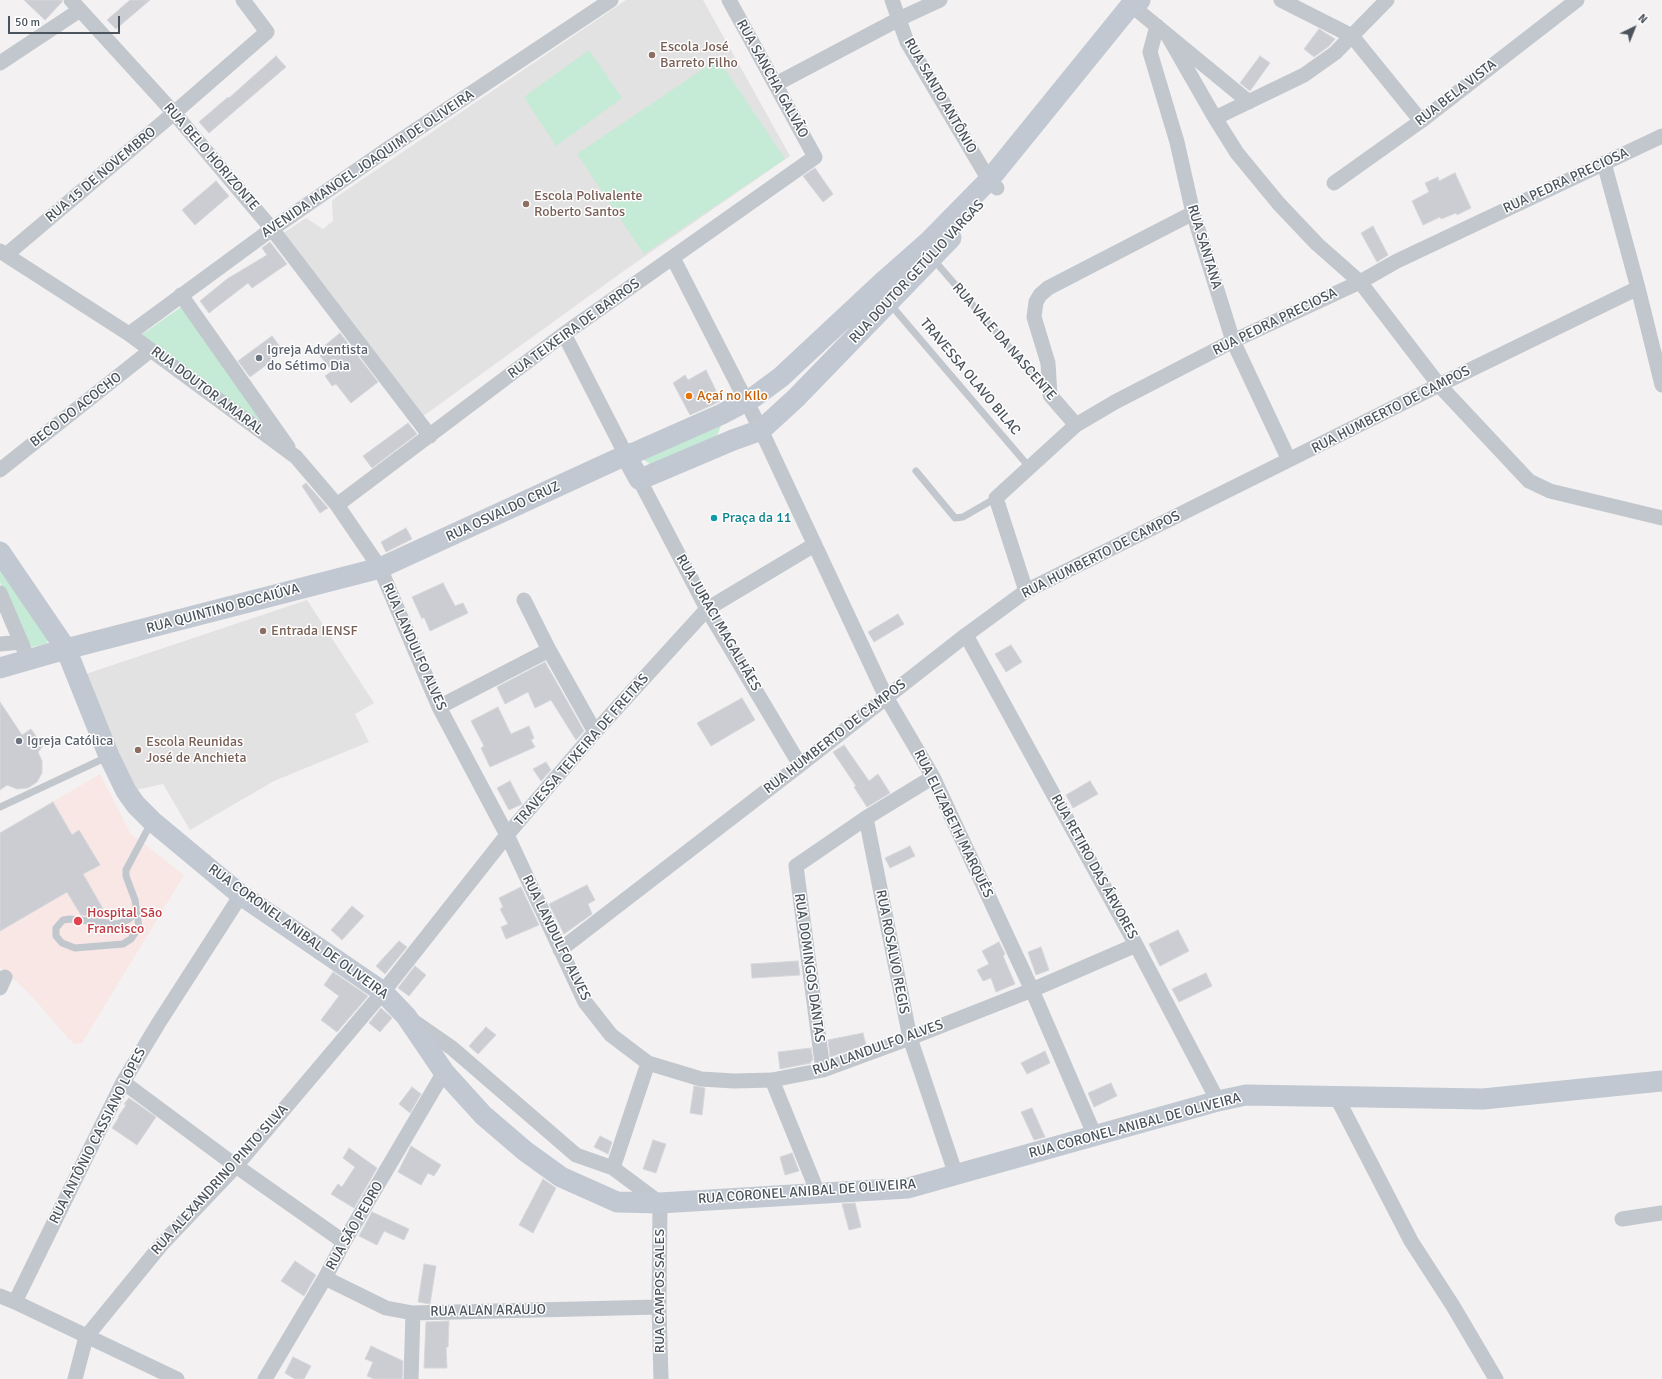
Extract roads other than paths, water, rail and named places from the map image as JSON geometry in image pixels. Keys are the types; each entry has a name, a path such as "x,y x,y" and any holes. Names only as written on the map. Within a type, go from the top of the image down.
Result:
{"street":[{"name":"RUA 15 DE NOVEMBRO","path":"3,253 174,113 267,32 243,0"},
{"name":"AVENIDA MANOEL JOAQUIM DE OLIVEIRA","path":"129,334 272,228 611,0"},
{"name":"RUA SANCHA GALVÃO","path":"729,0 815,157"},
{"name":"RUA SANTO ANTÔNIO","path":"892,0 907,42 993,184"},
{"path":"776,84 899,19 940,0"},
{"path":"1281,0 1352,36 1421,120"},
{"path":"1215,118 1304,75 1335,53 1387,0"},
{"name":"RUA BELA VISTA","path":"1334,183 1421,120 1577,0"},
{"name":"RUA BELO HORIZONTE","path":"75,3 174,113 272,228 430,436"},
{"path":"0,63 75,3"},
{"path":"1137,4 1168,36 1249,102"},
{"name":"RUA DOUTOR GETÚLIO VARGAS","path":"643,477 761,430 796,398 932,258 1137,4"},
{"name":"RUA SANTANA","path":"1157,26 1150,52 1177,142 1193,213 1233,341 1289,460"},
{"path":"1168,36 1237,153 1279,204 1317,244 1360,282 1439,385 1529,481 1550,491 1662,518"},
{"name":"RUA PEDRA PRECIOSA","path":"996,498 1076,426 1115,402 1233,341 1360,282 1397,261 1662,136"},
{"name":"RUA TEIXEIRA DE BARROS","path":"337,505 564,334 815,157"},
{"path":"1604,163 1638,288 1658,349 1662,385"},
{"name":"RUA DOUTOR GETÚLIO VARGAS","path":"631,454 722,414 754,397 781,377 886,279 993,184"},
{"path":"1050,395 1048,363 1034,317 1036,302 1040,295 1048,288 1193,213"},
{"name":"RUA DOUTOR AMARAL","path":"3,253 129,334 296,457 337,505 380,568"},
{"name":"RUA ELIZABETH MARQUÊS","path":"673,258 761,430 886,697 934,777 1032,990 1095,1136"},
{"name":"RUA HUMBERTO DE CAMPOS","path":"560,950 966,635 1026,591 1439,385 1638,288"},
{"path":"181,295 296,457"},
{"path":"564,334 643,477"},
{"name":"BECO DO ACOCHO","path":"0,470 151,350"},
{"name":"RUA VALE DA NASCENTE","path":"1050,395 1076,426"},
{"path":"722,414 733,440"},
{"name":"RUA OSVALDO CRUZ","path":"380,568 631,454"},
{"name":"RUA JURACI MAGALHÃES","path":"643,477 707,609 800,765"},
{"path":"996,498 1026,591"},
{"name":"TRAVESSA TEIXEIRA DE FREITAS","path":"383,992 507,835 595,732 707,609 814,545"},
{"name":"RUA CORONEL ANIBAL DE OLIVEIRA","path":"0,552 66,649 109,756 126,792 136,805 152,821 241,895 383,992 406,1016 444,1072 483,1115 525,1151 561,1177 617,1202 660,1203 908,1188 1218,1101 1246,1095 1483,1099 1662,1081"},
{"name":"RUA QUINTINO BOCAIÚVA","path":"0,668 25,651 66,649 380,568"},
{"name":"RUA LANDULFO ALVES","path":"380,568 439,707 507,835 585,1002 612,1035 648,1062 700,1079 734,1081 772,1080 823,1070 910,1038 1032,990 1136,945"},
{"path":"0,593 25,651"},
{"path":"524,600 549,650 595,732"},
{"name":"RUA RETIRO DAS ÁRVORES","path":"966,635 1136,945 1218,1101"},
{"path":"0,644 25,651"},
{"path":"439,707 549,650"},
{"path":"866,818 934,777"},
{"name":"RUA DOMINGOS DANTAS","path":"823,1070 796,866 866,818"},
{"name":"RUA ROSALVO REGIS","path":"866,818 910,1038 956,1175"},
{"name":"RUA ANTÔNIO CASSIANO LOPES","path":"16,1302 123,1082 158,1024 241,895"},
{"name":"RUA ALEXANDRINO PINTO SILVA","path":"75,1379 86,1336 162,1244 236,1166 383,992"},
{"name":"RUA CORONEL ANIBAL DE OLIVEIRA","path":"406,1016 452,1048 576,1155 613,1168 660,1203"},
{"path":"613,1168 648,1062"},
{"name":"RUA SÃO PEDRO","path":"265,1379 444,1072"},
{"path":"772,1080 818,1193"},
{"path":"123,1082 236,1166 344,1242"},
{"path":"1336,1096 1411,1241 1454,1306 1496,1379"},
{"name":"RUA CAMPOS SALES","path":"660,1203 659,1307 661,1379"},
{"path":"1622,1219 1662,1213"},
{"name":"RUA ALAN ARAUJO","path":"325,1278 386,1308 413,1313 659,1307"},
{"path":"0,1296 16,1302 177,1379"},
{"path":"412,1379 413,1313"}],"lane":[{"name":"RUA VALE DA NASCENTE","path":"932,258 1050,395"},
{"name":"TRAVESSA OLAVO BILAC","path":"890,302 1030,468"},
{"path":"916,471 955,518 964,517 996,498"},
{"path":"0,807 109,756"},
{"path":"136,912 129,919 118,924 70,919 63,920 56,928 56,936 62,943 75,948 123,944 131,939 139,927 135,900 126,876 126,870 152,821"}],"place":[{"name":"Escola José Barreto Filho","path":"652,55"},
{"name":"Escola Polivalente Roberto Santos","path":"526,204"},
{"name":"Igreja Adventista do Sétimo Dia","path":"259,358"},
{"name":"Açaí no KIlo","path":"689,396"},
{"name":"Praça da 11","path":"714,518"},
{"name":"Entrada IENSF","path":"263,631"},
{"name":"Igreja Católica","path":"19,741"},
{"name":"Escola Reunidas José de Anchieta","path":"138,750"},
{"name":"Hospital São Francisco","path":"78,921"}]}
